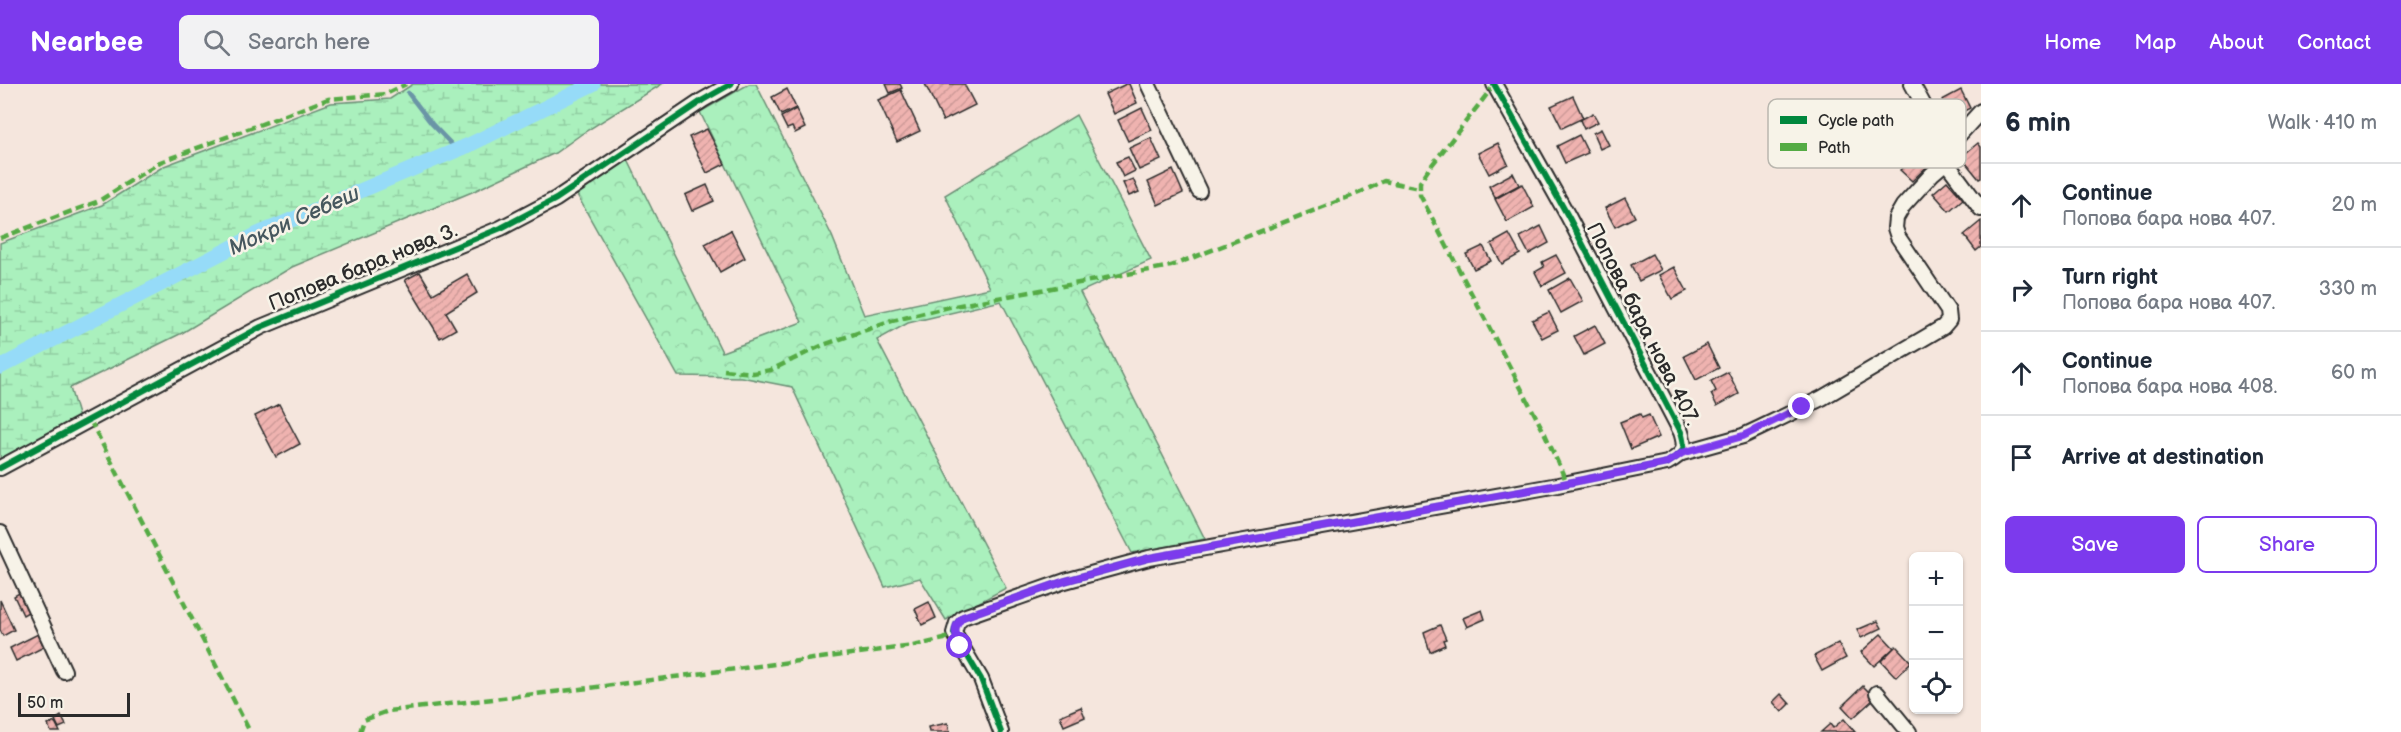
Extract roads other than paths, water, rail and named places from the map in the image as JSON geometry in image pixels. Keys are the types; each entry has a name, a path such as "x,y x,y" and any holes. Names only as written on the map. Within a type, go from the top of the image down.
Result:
{"street":[{"name":"Попова бара нова 3.","path":"0,468 261,327 510,223 556,199 702,100 730,84"},
{"path":"1148,84 1199,191"},
{"name":"Попова бара нова 407.","path":"1001,732 981,679 954,633 957,623 973,614 1065,581 1149,558 1558,485 1667,463 1682,453 1684,443 1681,432 1568,216 1494,84"},
{"path":"1912,84 1920,99"},
{"path":"1966,127 1981,111"},
{"path":"1682,453 1743,436 1760,428 1822,398 1943,327 1949,320 1948,311 1898,237 1895,228 1896,218 1903,206 1939,168"},
{"path":"1950,168 1981,209"},
{"path":"0,533 64,670"},
{"path":"1877,693 1909,732"}],"waterway":[{"name":"Мокри Себеш","path":"0,367 258,234 469,145 593,84"},
{"path":"408,93 432,124 457,150"}]}
